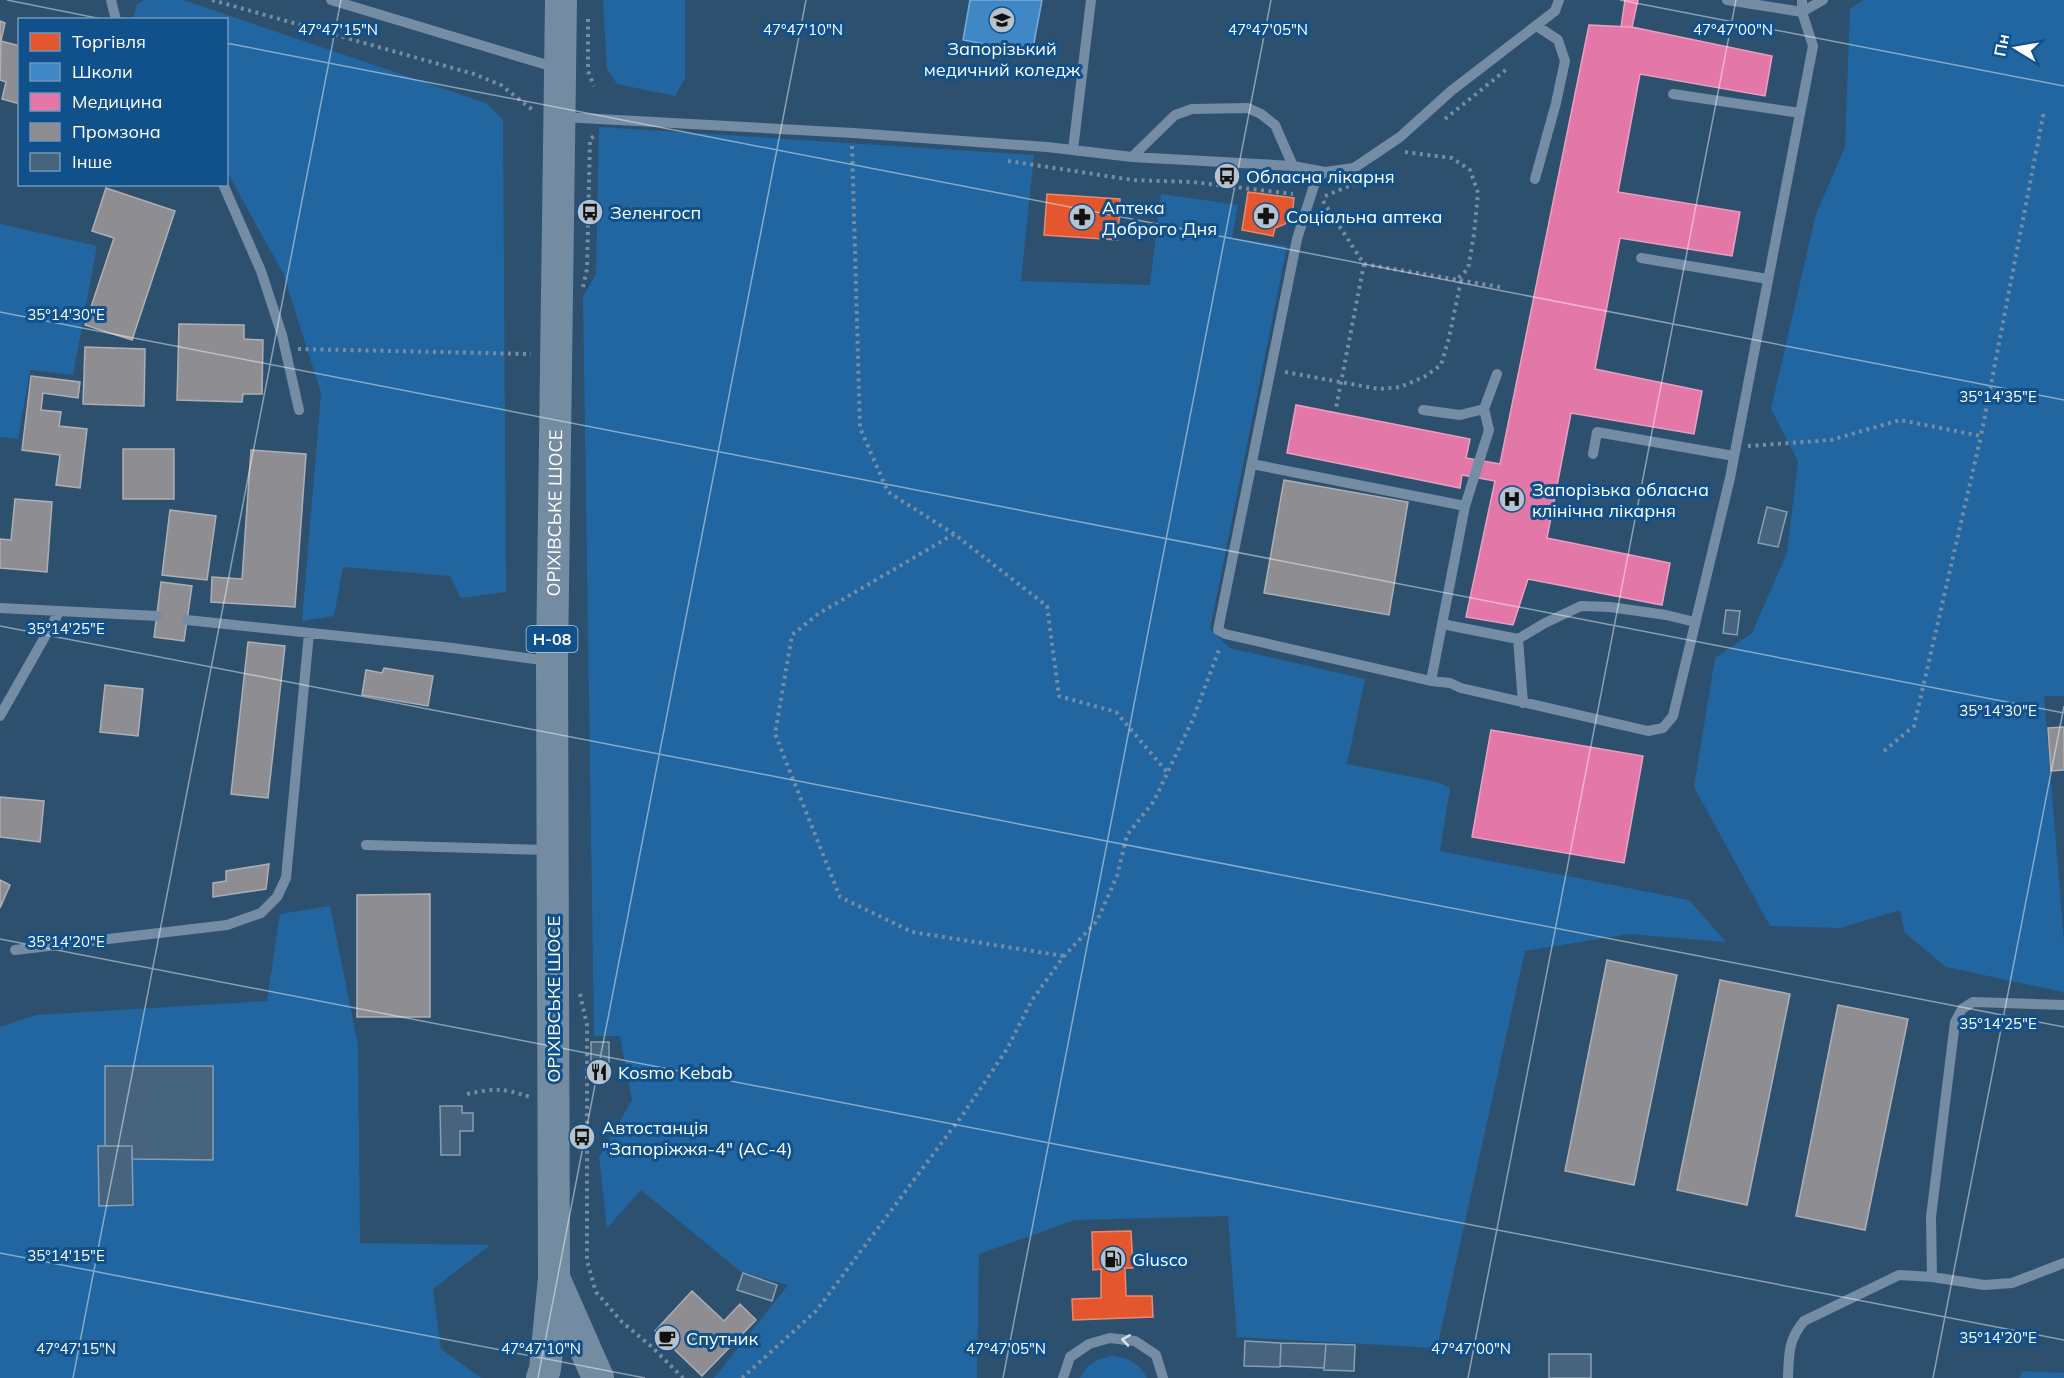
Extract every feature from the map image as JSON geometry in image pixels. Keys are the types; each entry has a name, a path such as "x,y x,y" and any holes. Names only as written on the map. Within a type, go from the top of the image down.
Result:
{"main road":[{"name":"ОРІХІВСЬКЕ ШОСЕ","path":"542,1378 545,1369 554,1278 548,115 575,6"},
{"name":"ОРІХІВСЬКЕ ШОСЕ","path":"554,1278 598,1378"}],"lane":[{"path":"111,0 116,18"},
{"path":"331,0 560,69"},
{"path":"1073,150 1091,0"},
{"path":"548,115 852,133 1073,150 1132,157 1293,166 1326,172 1354,168 1400,137 1451,91 1555,11 1559,0"},
{"path":"1727,0 1802,12 1823,0"},
{"path":"1326,172 1316,179 1297,239 1218,630 1225,634 1431,681 1450,683 1461,688 1648,731 1663,728 1673,716 1735,452 1814,46 1802,12 1802,0"},
{"path":"1535,179 1565,61 1558,40 1537,26"},
{"path":"1673,94 1800,113"},
{"path":"1132,157 1175,115 1192,109 1248,108 1261,114 1275,125 1293,166"},
{"path":"224,186 261,271 285,349 299,410"},
{"path":"1641,258 1768,279"},
{"path":"1431,681 1465,506 1489,430 1484,409 1497,374"},
{"path":"1423,410 1460,415 1484,409"},
{"path":"1593,454 1597,432 1735,452"},
{"path":"1252,464 1465,506"},
{"path":"1442,624 1518,639 1581,606 1666,615 1695,622"},
{"path":"0,608 157,616"},
{"path":"0,716 59,612"},
{"path":"187,620 552,661"},
{"path":"15,951 227,925 261,914 277,897 286,878 309,633"},
{"path":"1518,639 1523,702"},
{"path":"366,845 552,850"},
{"path":"1932,1277 1931,1217 1955,1022 1962,1009 1973,1002 2064,1005"},
{"path":"1788,1378 1790,1347 1795,1332 1804,1321 1899,1275 1932,1277 1984,1285 2012,1283 2064,1263"},
{"path":"1063,1378 1070,1357 1089,1344 1110,1338 1135,1341 1156,1355 1163,1378"}],"path":[{"path":"212,0 474,74 501,85 548,115"},
{"path":"575,6 588,71 594,86"},
{"path":"1884,751 1914,726 1981,436 2043,111"},
{"path":"852,133 860,428 888,492 954,534 1047,606 1059,696 1116,712 1167,772"},
{"path":"1285,372 1379,389 1400,387 1425,377 1441,365 1449,338 1459,280 1468,269 1478,193 1470,170 1452,158 1401,151"},
{"path":"1000,160 1133,180 1194,182 1293,194"},
{"path":"1321,198 1364,264 1336,408"},
{"path":"1364,264 1500,287"},
{"path":"285,349 531,354"},
{"path":"1735,452 1831,440 1900,420 1981,436"},
{"path":"954,534 818,614 792,635 775,734 840,897 912,932 1064,956"},
{"path":"742,1378 816,1311 964,1113 1007,1049 1032,1000 1064,956 1098,921 1117,876 1127,835 1154,801 1193,719 1225,634"},
{"path":"588,1081 587,1261 596,1292 622,1322 652,1347 683,1378"},
{"path":"467,1094 493,1088 509,1090 553,1104"}],"shaded area":[{"path":"145,0 183,0 486,103 503,120 506,592 461,598 450,576 343,567 334,616 302,621 321,393 283,273 228,174 228,18 133,18 137,4"},
{"path":"603,0 685,0 685,78 675,96 617,84 607,69"},
{"path":"1863,0 2064,0 2064,696 2044,696 2064,942 2064,992 1946,967 1905,933 1900,910 1840,928 1770,926 1694,787 1715,658 1752,633 1787,553 1798,461 1771,409 1816,214 1845,147 1850,9"},
{"path":"599,127 1034,155 1021,281 1150,285 1161,194 1238,205 1232,238 1287,246 1210,629 1230,648 1365,679 1347,764 1437,782 1450,788 1440,851 1689,900 1726,942 1629,934 1525,951 1437,1348 1237,1337 1228,1216 1075,1220 979,1254 977,1378 714,1378 788,1285 740,1271 641,1190 607,1228 599,1157 632,1100 620,1036 594,1036 583,297 596,274"},
{"path":"0,224 97,246 73,375 30,370 18,439 0,437"},
{"path":"330,906 358,1045 360,1243 490,1245 433,1289 441,1349 481,1378 0,1378 0,1027 36,1015 267,1001 280,914"},
{"path":"1113,1356 1133,1362 1147,1378 1080,1378 1093,1362"},
{"path":"2023,1371 2064,1373 2064,1378 2019,1378"}],"building: Торгівля":[{"name":"Соціальна аптека","path":"1248,192 1294,198 1293,208 1285,224 1275,228 1273,236 1242,230"},
{"name":"Аптека Доброго Дня","path":"1047,194 1120,199 1118,240 1044,235"},
{"path":"1131,1231 1133,1268 1125,1268 1126,1296 1152,1296 1153,1317 1073,1320 1072,1299 1101,1298 1101,1269 1093,1270 1092,1232"}],"building: Школи":[{"name":"Запорізький медичний коледж","path":"970,0 1042,0 1032,53 963,40"}],"building: Медицина":[{"path":"1625,0 1638,0 1632,27 1621,27"},
{"name":"Запорізька обласна клінічна лікарня","path":"1589,25 1632,27 1772,56 1765,96 1640,74 1618,192 1740,212 1732,256 1620,238 1595,369 1702,391 1694,434 1571,413 1547,538 1670,563 1662,605 1528,579 1513,625 1466,617 1495,481 1462,475 1460,488 1287,453 1296,405 1470,439 1466,458 1500,464"},
{"path":"1491,730 1643,756 1624,863 1472,837"}],"building: Промзона":[{"path":"0,21 5,23 0,45"},
{"path":"1,41 18,45 18,103 2,99 6,82 0,80"},
{"path":"106,188 175,211 132,340 85,325 114,238 92,231"},
{"path":"179,324 244,325 244,339 263,340 262,394 243,394 242,402 177,400"},
{"path":"85,347 145,349 144,406 83,404"},
{"path":"31,376 80,382 78,398 43,393 41,410 61,412 59,426 87,429 80,488 56,485 60,455 22,450"},
{"path":"123,449 174,449 174,499 123,499"},
{"path":"251,450 306,454 295,607 211,602 212,577 242,579"},
{"path":"1284,480 1408,502 1389,615 1264,593"},
{"path":"15,499 52,502 47,572 0,568 0,539 11,540"},
{"path":"170,510 216,516 207,580 162,575"},
{"path":"161,582 192,586 184,641 154,637"},
{"path":"248,642 285,646 268,798 231,794"},
{"path":"384,668 433,676 428,706 362,695 366,670 382,673"},
{"path":"105,685 143,689 138,736 100,732"},
{"path":"2064,727 2064,770 2051,771 2048,728"},
{"path":"0,797 44,801 40,842 0,837"},
{"path":"269,864 266,889 213,897 213,883 226,881 226,871"},
{"path":"0,880 10,885 0,908"},
{"path":"430,894 430,1017 357,1017 357,895"},
{"path":"1607,960 1677,975 1634,1185 1565,1171"},
{"path":"1720,980 1790,994 1747,1205 1677,1190"},
{"path":"1838,1005 1908,1019 1865,1230 1796,1216"},
{"path":"692,1291 724,1321 740,1304 756,1320 702,1376 655,1331"}],"building: Інше":[{"path":"1767,507 1787,512 1778,547 1758,543"},
{"path":"1726,610 1740,611 1737,635 1723,633"},
{"path":"591,1042 609,1042 609,1068 591,1068"},
{"path":"105,1066 213,1066 213,1160 132,1159 132,1146 105,1146"},
{"path":"440,1106 462,1106 462,1113 473,1113 473,1131 460,1131 460,1155 441,1155"},
{"path":"98,1146 132,1146 133,1205 99,1206"},
{"path":"743,1273 777,1285 772,1301 737,1290"},
{"path":"1245,1341 1281,1343 1280,1367 1244,1366"},
{"path":"1281,1343 1326,1344 1324,1368 1280,1366"},
{"path":"1326,1344 1355,1345 1354,1371 1324,1370"},
{"path":"1549,1354 1591,1354 1591,1378 1549,1378"}],"place":[{"name":"Запорізький медичний коледж","path":"1002,20"},
{"name":"Обласна лікарня","path":"1227,176"},
{"name":"Зеленгосп","path":"590,212"},
{"name":"Соціальна аптека","path":"1266,216"},
{"name":"Аптека Доброго Дня","path":"1082,217"},
{"name":"Запорізька обласна клінічна лікарня","path":"1512,499"},
{"name":"Kosmo Kebab","path":"599,1072"},
{"name":"Автостанція \"Запоріжжя-4\" (АС-4)","path":"582,1137"},
{"name":"Glusco","path":"1113,1259"},
{"name":"Спутник","path":"667,1338"}]}
